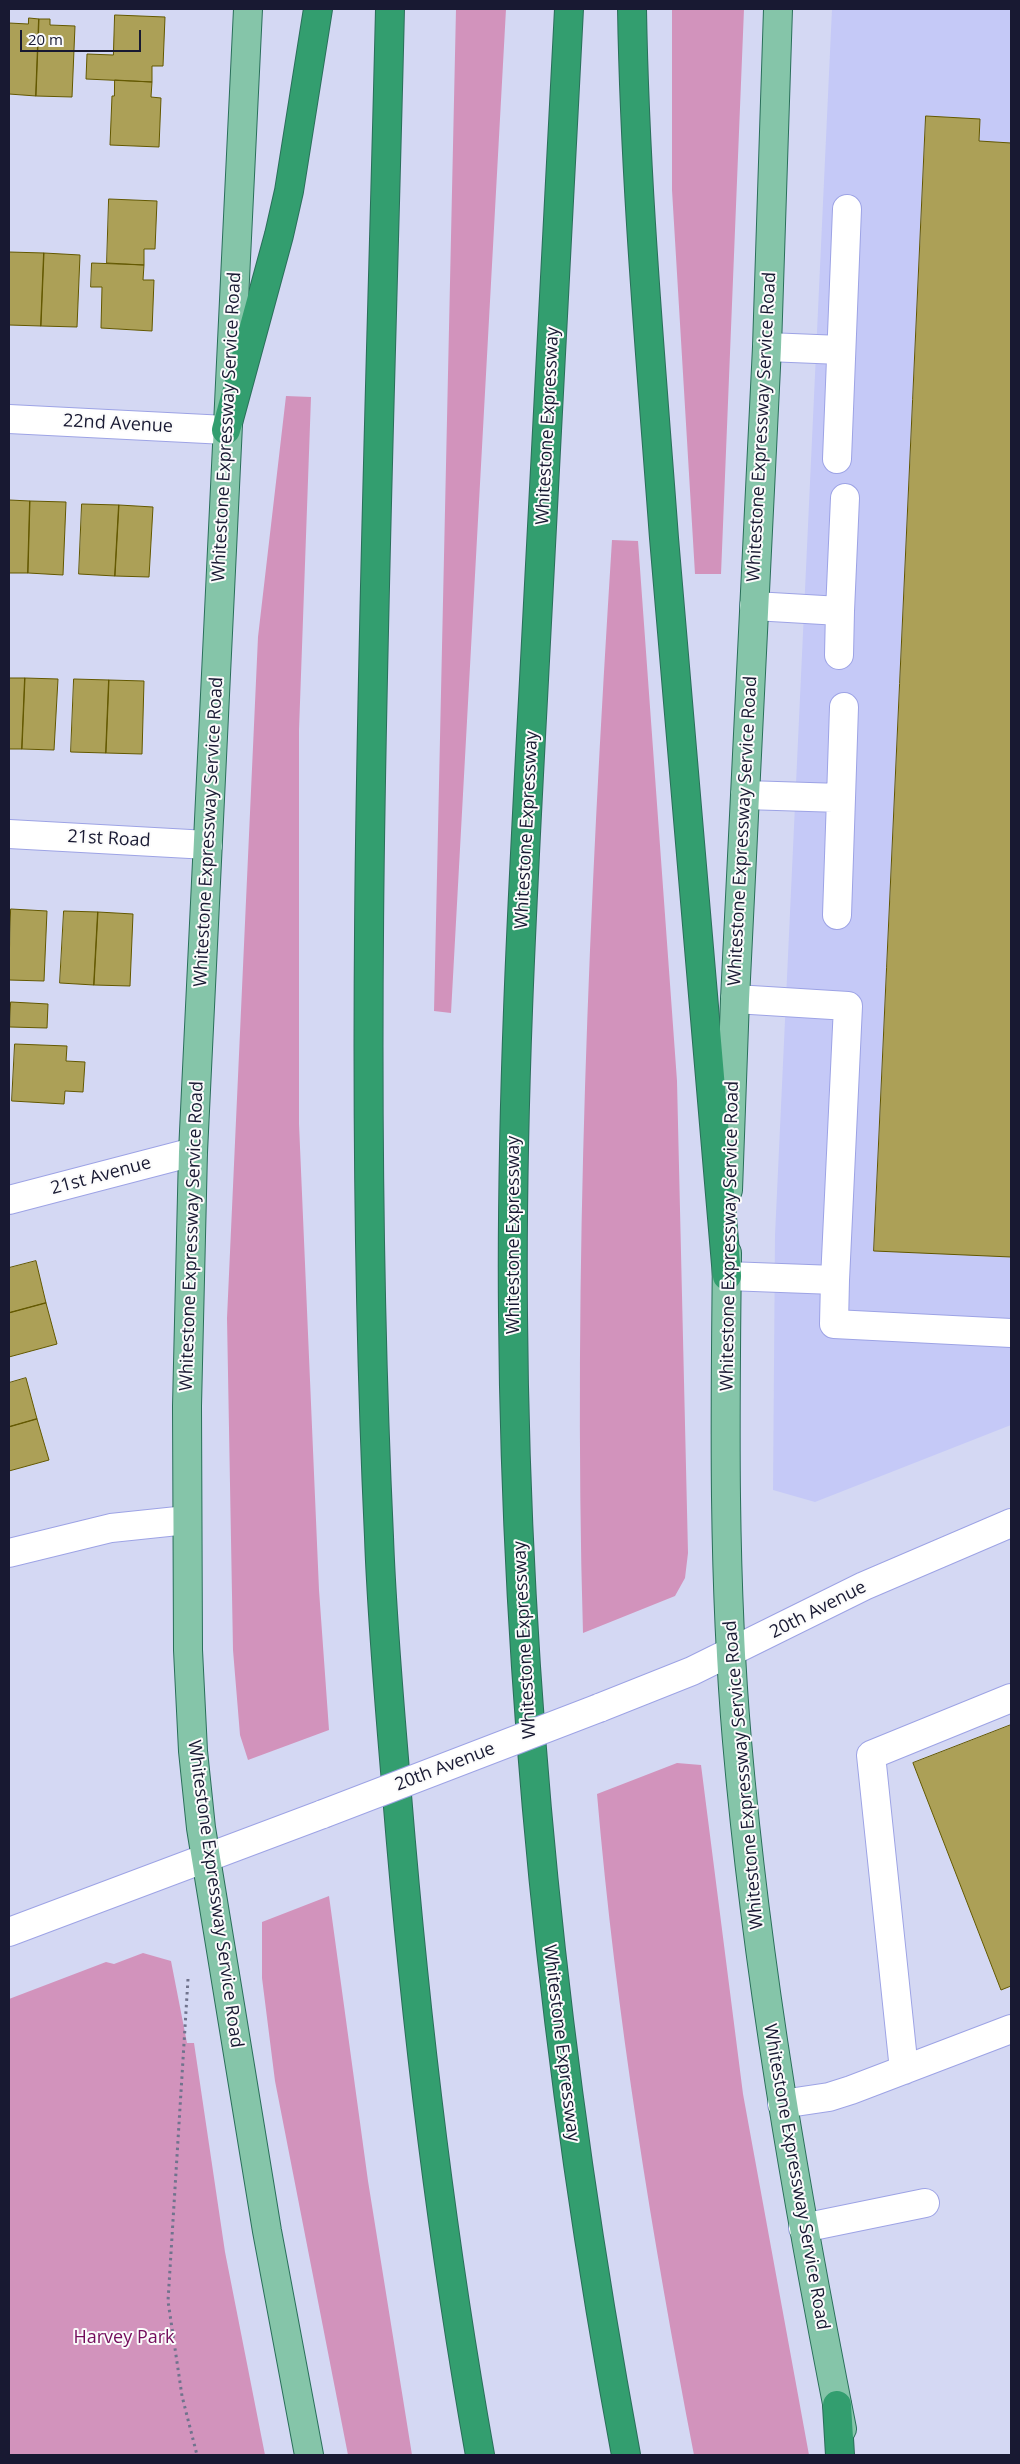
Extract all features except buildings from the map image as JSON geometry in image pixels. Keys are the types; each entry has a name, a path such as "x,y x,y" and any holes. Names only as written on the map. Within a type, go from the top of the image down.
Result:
{"highway":[{"path":"226,430 279,235 289,191 318,9"},
{"path":"390,9 369,953 371,1250 376,1468 388,1685 413,1984 440,2203 480,2455"},
{"name":"Whitestone Expressway","path":"569,9 518,1025 513,1244 516,1454 527,1691 552,1975 581,2192 626,2455"},
{"path":"632,9 638,174 645,291 697,966 727,1276"},
{"path":"837,2405 840,2455"}],"main road":[{"name":"Whitestone Expressway Service Road","path":"248,9 226,430 194,1152 188,1338 187,1520 191,1720 195,1782 206,1859 274,2266 309,2455"},
{"name":"Whitestone Expressway Service Road","path":"778,9 767,347 735,999 727,1276 728,1553 737,1740 753,1898 782,2104 802,2228 847,2455"}],"street":[{"path":"836,459 847,209"},
{"path":"767,347 841,350"},
{"name":"22nd Avenue","path":"9,419 226,430"},
{"path":"839,655 846,498"},
{"path":"754,606 840,611"},
{"path":"837,915 844,707"},
{"path":"745,796 841,798"},
{"name":"21st Road","path":"9,834 208,844"},
{"path":"735,999 848,1006 834,1324 1011,1333"},
{"name":"21st Avenue","path":"9,1200 194,1152"},
{"path":"727,1276 835,1280"},
{"path":"9,1553 111,1528 187,1520"},
{"name":"20th Avenue","path":"9,1932 206,1859 599,1708 732,1653 864,1586 1011,1523"},
{"path":"904,2070 871,1755 1011,1698"},
{"path":"782,2104 829,2097 1011,2029"},
{"path":"802,2228 925,2203"}],"path":[{"path":"188,1976 168,2301 182,2396 197,2455"}],"shaded area":[{"path":"832,9 1011,9 1011,1425 815,1502 773,1490 775,1235"}],"green space":[{"path":"456,9 506,9 451,1013 434,1011"},
{"path":"672,9 744,9 721,574 695,574 672,190"},
{"path":"286,396 311,397 299,730 299,1124 319,1590 329,1730 248,1760 240,1735 233,1650 227,1318 258,637"},
{"path":"612,540 638,541 677,1081 688,1553 685,1578 675,1596 583,1633 580,1359 585,1086 596,813"},
{"path":"677,1763 701,1765 743,2094 809,2455 694,2455 664,2291 637,2126 614,1960 597,1794"},
{"path":"329,1896 368,2181 412,2455 348,2455 275,2081 262,1978 262,1922"},
{"name":"Harvey Park","path":"143,1953 171,1961 187,2043 194,2043 225,2252 265,2455 9,2455 9,1999 106,1962 114,1964"}]}
